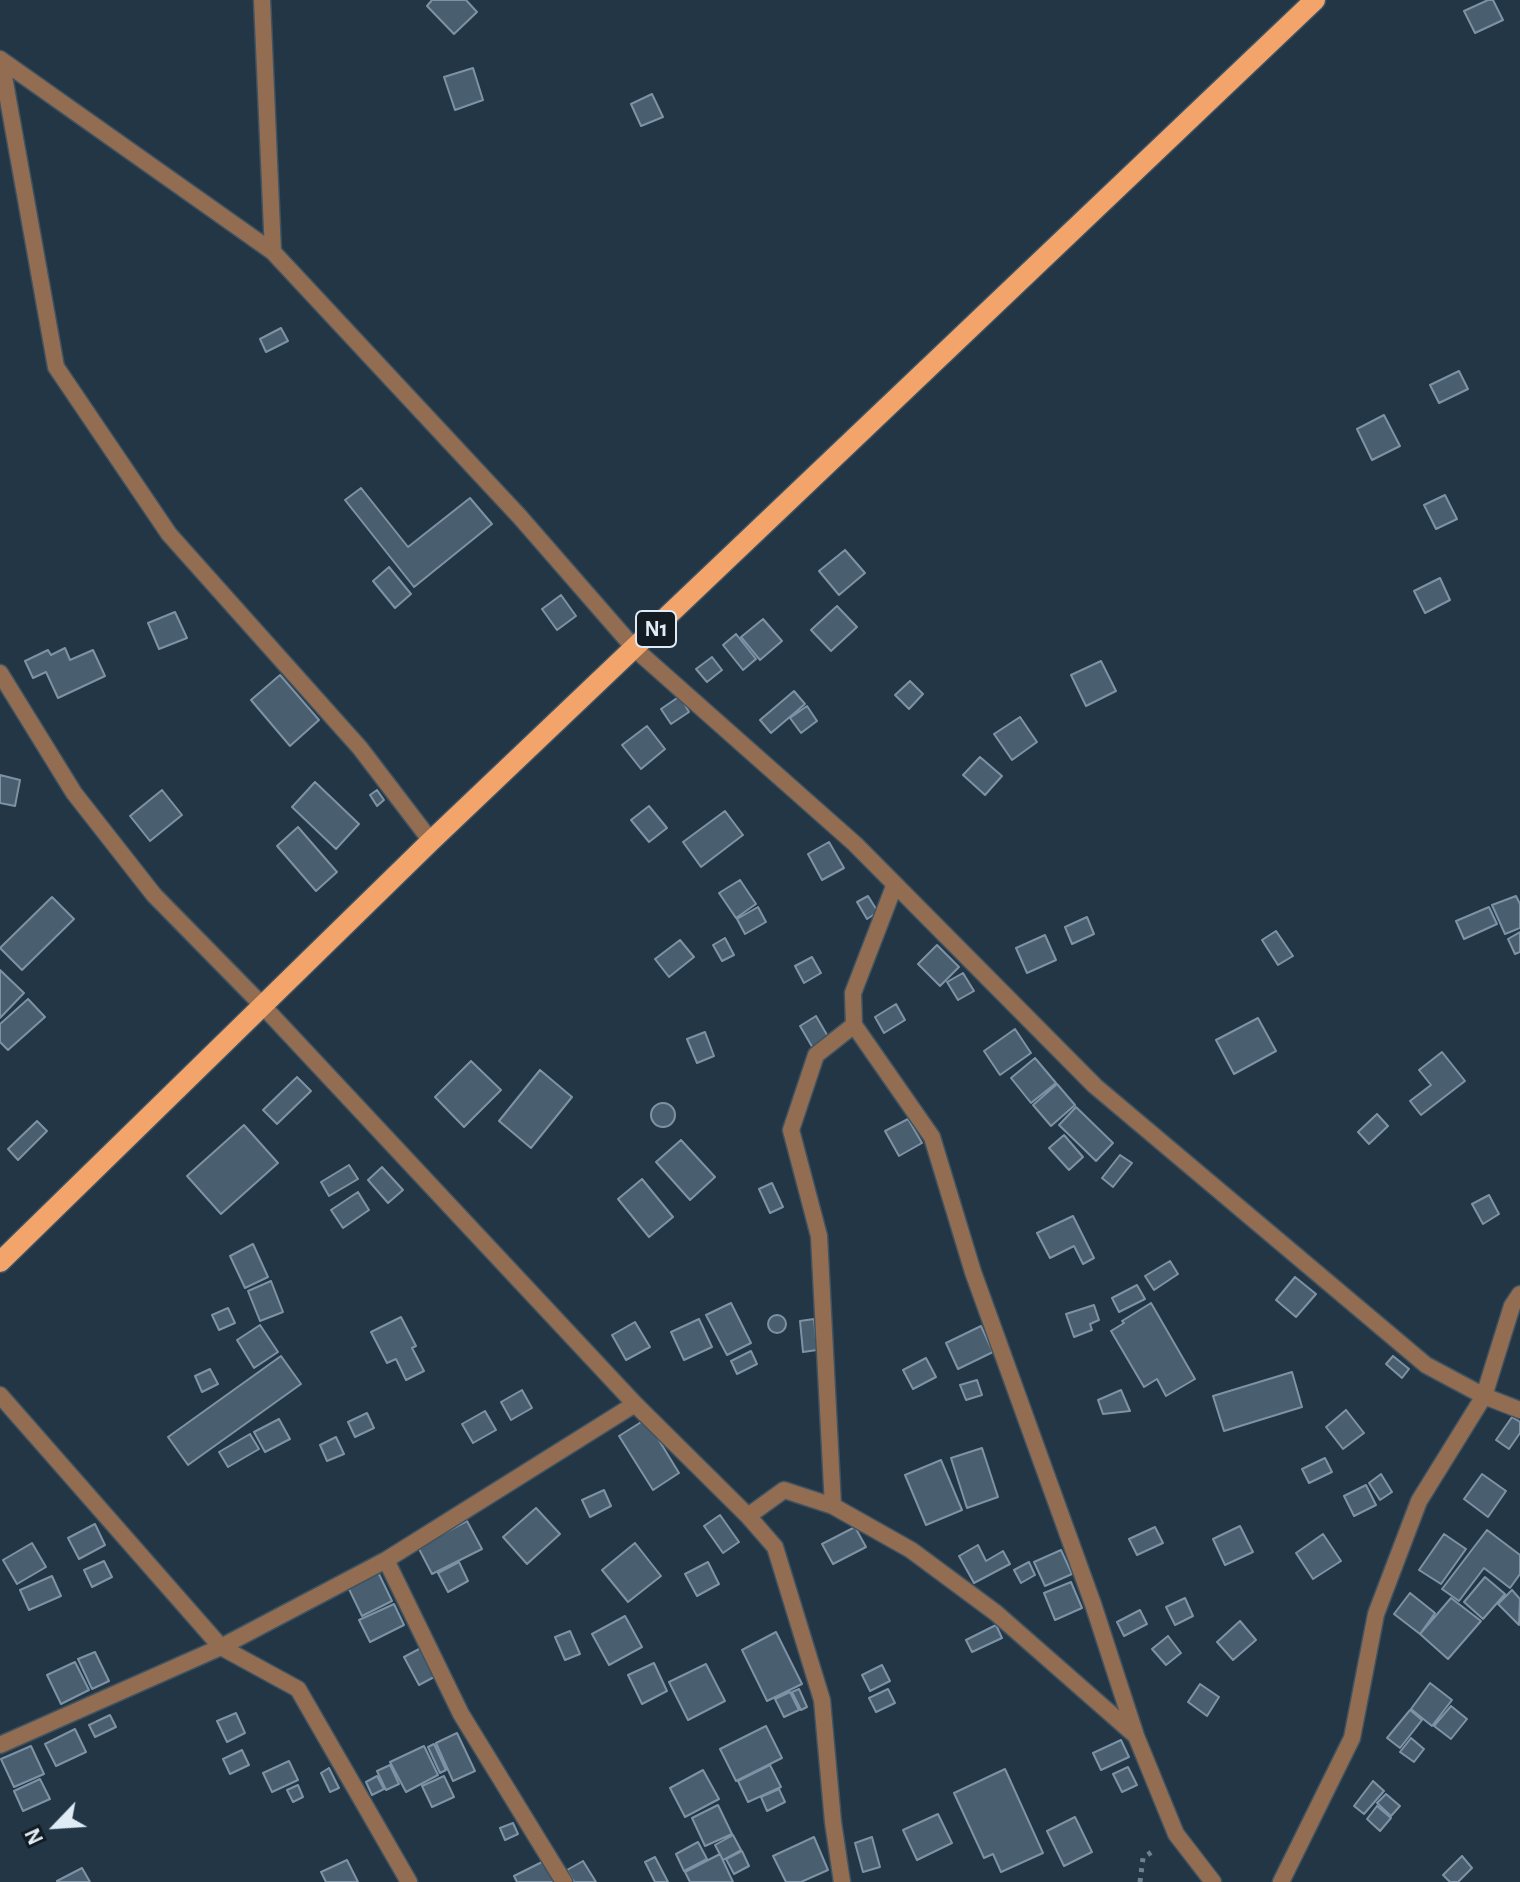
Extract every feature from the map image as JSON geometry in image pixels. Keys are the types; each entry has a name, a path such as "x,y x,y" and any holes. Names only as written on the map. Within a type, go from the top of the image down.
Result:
{"main road":[{"name":"N1","path":"0,1262 431,841 1315,0"}],"street":[{"path":"262,0 273,252"},
{"path":"0,60 273,252 520,517 635,649 855,844 1095,1086 1426,1365 1484,1396 1520,1410"},
{"path":"0,60 56,367 169,534 360,748 431,841"},
{"path":"0,673 74,793 154,895 262,1005 635,1404 775,1547 822,1700 842,1882"},
{"path":"895,884 853,993 854,1025 932,1137 973,1272 1093,1604 1136,1736 1176,1834 1213,1882"},
{"path":"833,1506 819,1236 791,1130 816,1055 854,1025"},
{"path":"1281,1882 1352,1738 1376,1614 1419,1501 1484,1396 1517,1301"},
{"path":"0,1395 221,1647 298,1689 409,1882"},
{"path":"0,1745 221,1647 386,1560 635,1404"},
{"path":"748,1516 784,1490 833,1506 911,1550 996,1613 1136,1736"},
{"path":"386,1560 461,1714 564,1882"}],"path":[{"path":"1140,1882 1143,1858 1176,1834"}],"building":[{"path":"432,0 466,0 477,12 454,34 427,6"},
{"path":"1493,0 1503,20 1475,33 1464,11"},
{"path":"473,68 483,100 455,110 444,77"},
{"path":"652,94 663,117 641,126 631,104"},
{"path":"281,328 288,341 266,352 260,339"},
{"path":"1459,371 1468,389 1439,403 1430,385"},
{"path":"1384,415 1400,446 1372,460 1357,429"},
{"path":"361,488 408,547 470,498 492,524 414,587 345,500"},
{"path":"1445,495 1457,519 1436,529 1424,505"},
{"path":"845,550 865,573 839,595 819,571"},
{"path":"389,567 411,594 395,608 373,581"},
{"path":"1440,578 1450,600 1425,613 1414,591"},
{"path":"561,595 576,616 557,630 542,609"},
{"path":"837,606 857,627 831,651 811,630"},
{"path":"175,612 187,638 159,649 148,623"},
{"path":"763,619 782,641 760,660 741,637"},
{"path":"736,634 756,659 743,670 723,645"},
{"path":"65,648 70,660 93,650 105,676 58,698 46,672 33,678 25,661 48,650 51,655"},
{"path":"712,657 722,670 707,682 696,669"},
{"path":"1101,661 1116,691 1086,706 1071,675"},
{"path":"280,675 319,720 290,746 251,700"},
{"path":"910,681 923,694 909,709 895,695"},
{"path":"794,691 805,704 771,733 760,720"},
{"path":"680,696 689,712 671,724 661,709"},
{"path":"807,706 817,721 801,733 790,718"},
{"path":"1020,717 1037,742 1012,760 994,734"},
{"path":"647,726 665,749 641,769 622,745"},
{"path":"980,757 1002,776 985,795 963,775"},
{"path":"0,775 20,780 15,806 0,803"},
{"path":"315,782 359,824 336,849 292,807"},
{"path":"162,790 182,815 150,841 130,816"},
{"path":"377,790 384,800 377,806 370,795"},
{"path":"649,806 667,828 649,842 631,820"},
{"path":"725,811 743,835 701,867 683,842"},
{"path":"298,827 337,872 316,891 277,846"},
{"path":"829,842 844,868 822,880 808,854"},
{"path":"740,880 756,904 736,918 719,893"},
{"path":"868,896 878,912 867,919 857,902"},
{"path":"1516,896 1520,904 1520,928 1505,934 1492,905"},
{"path":"52,897 74,919 22,970 0,948"},
{"path":"758,907 766,922 745,934 737,919"},
{"path":"1489,907 1497,924 1464,939 1456,921"},
{"path":"1087,917 1094,934 1072,944 1065,927"},
{"path":"1276,931 1293,956 1278,965 1262,940"},
{"path":"1520,932 1520,952 1515,954 1508,939"},
{"path":"1045,935 1056,960 1027,973 1016,948"},
{"path":"725,938 734,955 722,961 713,945"},
{"path":"680,940 694,957 669,977 655,959"},
{"path":"937,945 959,967 940,986 918,964"},
{"path":"812,957 821,973 804,983 795,966"},
{"path":"0,970 24,993 0,1018"},
{"path":"963,973 974,991 958,1000 947,982"},
{"path":"28,999 45,1017 8,1050 0,1042 0,1024"},
{"path":"896,1004 905,1020 884,1033 875,1017"},
{"path":"816,1016 830,1040 814,1050 800,1026"},
{"path":"1258,1018 1276,1051 1234,1074 1216,1040"},
{"path":"1015,1029 1031,1053 1000,1075 984,1051"},
{"path":"705,1032 714,1056 697,1063 687,1039"},
{"path":"1442,1052 1465,1081 1421,1115 1410,1101 1431,1085 1419,1070"},
{"path":"1035,1058 1056,1083 1031,1103 1011,1078"},
{"path":"471,1061 501,1090 464,1127 435,1097"},
{"path":"540,1070 572,1097 531,1148 499,1121"},
{"path":"297,1077 311,1091 277,1124 263,1110"},
{"path":"1057,1084 1075,1105 1051,1126 1033,1105"},
{"path":"658,1103 668,1103 675,1110 675,1120 668,1127 658,1127 651,1120 651,1110"},
{"path":"1076,1107 1113,1143 1096,1161 1059,1125"},
{"path":"1377,1114 1388,1126 1369,1144 1358,1132"},
{"path":"908,1119 922,1143 899,1156 885,1131"},
{"path":"37,1121 47,1131 18,1160 8,1149"},
{"path":"244,1125 278,1163 221,1214 187,1176"},
{"path":"1064,1135 1083,1157 1069,1170 1049,1148"},
{"path":"681,1140 715,1177 690,1200 656,1162"},
{"path":"1120,1155 1132,1163 1113,1187 1102,1178"},
{"path":"349,1165 358,1179 329,1196 321,1182"},
{"path":"382,1167 403,1190 388,1203 368,1180"},
{"path":"642,1179 673,1217 649,1237 618,1199"},
{"path":"772,1183 783,1207 770,1213 759,1189"},
{"path":"358,1192 369,1210 343,1228 331,1210"},
{"path":"1489,1195 1499,1214 1483,1224 1472,1204"},
{"path":"1073,1216 1094,1258 1083,1264 1074,1246 1050,1258 1037,1233"},
{"path":"253,1244 268,1277 245,1288 230,1256"},
{"path":"1170,1261 1178,1274 1154,1290 1145,1276"},
{"path":"1295,1277 1316,1294 1296,1317 1276,1300"},
{"path":"271,1281 283,1312 260,1321 248,1291"},
{"path":"1137,1285 1145,1299 1119,1312 1112,1298"},
{"path":"731,1303 751,1343 727,1355 706,1315"},
{"path":"1151,1303 1195,1379 1166,1396 1157,1379 1144,1387 1111,1331"},
{"path":"1094,1305 1099,1320 1090,1324 1092,1330 1074,1337 1066,1314"},
{"path":"228,1308 235,1323 219,1330 212,1315"},
{"path":"773,1315 781,1315 786,1324 784,1331 773,1333 768,1328 768,1320"},
{"path":"401,1317 416,1346 412,1348 424,1371 406,1380 396,1359 387,1363 371,1332"},
{"path":"699,1319 712,1347 684,1360 671,1332"},
{"path":"814,1319 817,1350 803,1352 800,1321"},
{"path":"635,1322 650,1347 626,1360 612,1335"},
{"path":"260,1325 278,1352 254,1368 237,1340"},
{"path":"981,1326 993,1352 958,1369 946,1343"},
{"path":"751,1351 757,1364 737,1374 731,1361"},
{"path":"281,1356 301,1384 188,1465 168,1437"},
{"path":"1393,1356 1409,1369 1402,1378 1386,1364"},
{"path":"926,1358 936,1377 913,1389 903,1370"},
{"path":"210,1369 218,1384 202,1392 195,1376"},
{"path":"1292,1372 1302,1407 1224,1431 1213,1396"},
{"path":"977,1380 982,1395 966,1400 960,1385"},
{"path":"522,1390 532,1408 511,1420 501,1402"},
{"path":"1121,1390 1130,1411 1103,1414 1098,1400"},
{"path":"1346,1410 1364,1433 1343,1449 1326,1427"},
{"path":"485,1411 496,1430 473,1443 462,1424"},
{"path":"367,1413 374,1428 355,1437 348,1422"},
{"path":"1512,1417 1520,1422 1520,1433 1509,1449 1496,1440"},
{"path":"279,1419 290,1439 265,1452 254,1432"},
{"path":"646,1419 679,1473 653,1490 619,1436"},
{"path":"250,1434 259,1449 228,1467 219,1452"},
{"path":"336,1437 344,1454 327,1461 320,1445"},
{"path":"982,1448 998,1497 967,1508 951,1458"},
{"path":"1325,1458 1332,1472 1309,1483 1302,1469"},
{"path":"941,1460 962,1510 926,1525 905,1475"},
{"path":"1381,1474 1392,1492 1380,1500 1369,1483"},
{"path":"1482,1474 1506,1491 1488,1517 1464,1499"},
{"path":"1366,1485 1376,1505 1354,1516 1344,1496"},
{"path":"604,1490 611,1506 590,1517 582,1500"},
{"path":"536,1508 560,1534 527,1564 503,1537"},
{"path":"720,1515 739,1542 723,1553 704,1526"},
{"path":"467,1521 482,1549 432,1574 418,1547"},
{"path":"95,1524 105,1545 79,1559 68,1538"},
{"path":"1240,1526 1253,1552 1225,1565 1213,1539"},
{"path":"855,1527 866,1547 833,1564 822,1544"},
{"path":"1155,1527 1163,1543 1137,1555 1129,1539"},
{"path":"1487,1530 1520,1555 1520,1574 1510,1588 1484,1568 1459,1601 1442,1589"},
{"path":"1323,1534 1341,1561 1313,1579 1296,1553"},
{"path":"1444,1534 1466,1549 1441,1584 1419,1570"},
{"path":"32,1543 46,1567 17,1584 3,1560"},
{"path":"635,1543 661,1576 628,1602 602,1570"},
{"path":"978,1545 986,1561 1003,1551 1010,1564 974,1583 959,1556"},
{"path":"1061,1550 1072,1574 1045,1586 1034,1562"},
{"path":"104,1561 112,1577 92,1587 84,1570"},
{"path":"459,1562 468,1581 448,1592 438,1573"},
{"path":"708,1562 719,1584 697,1596 685,1574"},
{"path":"1029,1562 1035,1575 1021,1583 1014,1570"},
{"path":"377,1570 392,1601 362,1616 347,1585"},
{"path":"52,1576 61,1596 29,1610 20,1590"},
{"path":"1485,1577 1505,1594 1483,1619 1464,1602"},
{"path":"1071,1582 1082,1608 1055,1620 1044,1593"},
{"path":"1512,1590 1520,1599 1519,1625 1498,1604"},
{"path":"1410,1593 1435,1613 1420,1634 1394,1614"},
{"path":"1185,1598 1193,1616 1175,1625 1166,1607"},
{"path":"1451,1598 1481,1621 1448,1659 1420,1634"},
{"path":"394,1604 404,1625 370,1642 359,1620"},
{"path":"1140,1610 1147,1624 1124,1636 1117,1622"},
{"path":"625,1616 642,1647 609,1665 592,1634"},
{"path":"1240,1621 1256,1640 1233,1660 1217,1642"},
{"path":"996,1625 1002,1638 972,1652 966,1640"},
{"path":"570,1631 580,1654 565,1660 555,1637"},
{"path":"776,1632 802,1684 767,1701 742,1650"},
{"path":"1168,1636 1181,1653 1166,1665 1152,1649"},
{"path":"421,1648 436,1676 419,1685 404,1657"},
{"path":"95,1652 109,1681 92,1689 78,1659"},
{"path":"75,1662 89,1690 61,1704 47,1675"},
{"path":"654,1663 667,1691 642,1704 628,1675"},
{"path":"706,1664 725,1701 688,1720 669,1682"},
{"path":"882,1665 890,1681 870,1691 862,1675"},
{"path":"1430,1683 1452,1700 1432,1726 1411,1709"},
{"path":"1200,1684 1219,1697 1207,1716 1188,1702"},
{"path":"799,1689 807,1707 801,1710 792,1692"},
{"path":"888,1689 895,1703 876,1712 869,1698"},
{"path":"790,1692 799,1710 784,1717 775,1699"},
{"path":"1451,1706 1467,1719 1451,1739 1434,1726"},
{"path":"1410,1710 1422,1720 1400,1748 1387,1738"},
{"path":"236,1713 245,1733 227,1742 217,1721"},
{"path":"110,1715 116,1727 95,1737 89,1725"},
{"path":"766,1726 782,1758 736,1781 720,1749"},
{"path":"75,1729 86,1752 56,1766 45,1744"},
{"path":"457,1733 475,1771 453,1781 436,1743"},
{"path":"1411,1738 1424,1749 1414,1762 1400,1752"},
{"path":"1121,1740 1129,1757 1101,1770 1093,1753"},
{"path":"434,1744 446,1770 440,1773 428,1747"},
{"path":"31,1746 44,1774 14,1787 1,1759"},
{"path":"424,1746 438,1775 406,1792 390,1762"},
{"path":"242,1750 249,1765 230,1774 223,1759"},
{"path":"289,1761 298,1780 272,1792 263,1773"},
{"path":"390,1765 399,1784 386,1790 377,1771"},
{"path":"770,1765 781,1787 748,1802 738,1781"},
{"path":"1128,1767 1137,1785 1122,1792 1113,1774"},
{"path":"329,1768 339,1788 330,1792 321,1773"},
{"path":"1005,1769 1043,1853 1001,1872 993,1854 984,1858 954,1793"},
{"path":"703,1770 719,1799 685,1817 670,1788"},
{"path":"377,1776 384,1789 372,1795 366,1782"},
{"path":"444,1776 454,1797 432,1807 422,1786"},
{"path":"40,1779 50,1799 23,1811 14,1791"},
{"path":"1373,1781 1384,1791 1364,1814 1354,1806"},
{"path":"298,1785 303,1797 293,1802 287,1790"},
{"path":"779,1789 785,1802 767,1811 761,1797"},
{"path":"1386,1794 1400,1806 1391,1816 1377,1803"},
{"path":"718,1805 732,1834 705,1846 692,1818"},
{"path":"1377,1806 1391,1818 1380,1831 1367,1819"},
{"path":"938,1814 952,1843 917,1860 903,1830"},
{"path":"1075,1817 1092,1852 1064,1866 1047,1831"},
{"path":"513,1823 518,1834 505,1840 500,1828"},
{"path":"733,1835 741,1850 723,1860 715,1845"},
{"path":"814,1837 828,1870 801,1882 786,1882 773,1856"},
{"path":"872,1837 880,1867 863,1872 855,1843"},
{"path":"698,1842 707,1859 684,1871 676,1854"},
{"path":"742,1851 749,1866 734,1874 726,1859"},
{"path":"720,1854 733,1882 690,1882 685,1872"},
{"path":"1462,1856 1472,1868 1458,1882 1450,1882 1443,1875"},
{"path":"655,1857 668,1882 655,1882 645,1862"},
{"path":"347,1860 358,1882 326,1882 321,1872"},
{"path":"544,1861 555,1882 517,1882 514,1876"},
{"path":"583,1861 596,1882 574,1882 567,1870"},
{"path":"82,1868 90,1882 57,1882 57,1881"}]}
